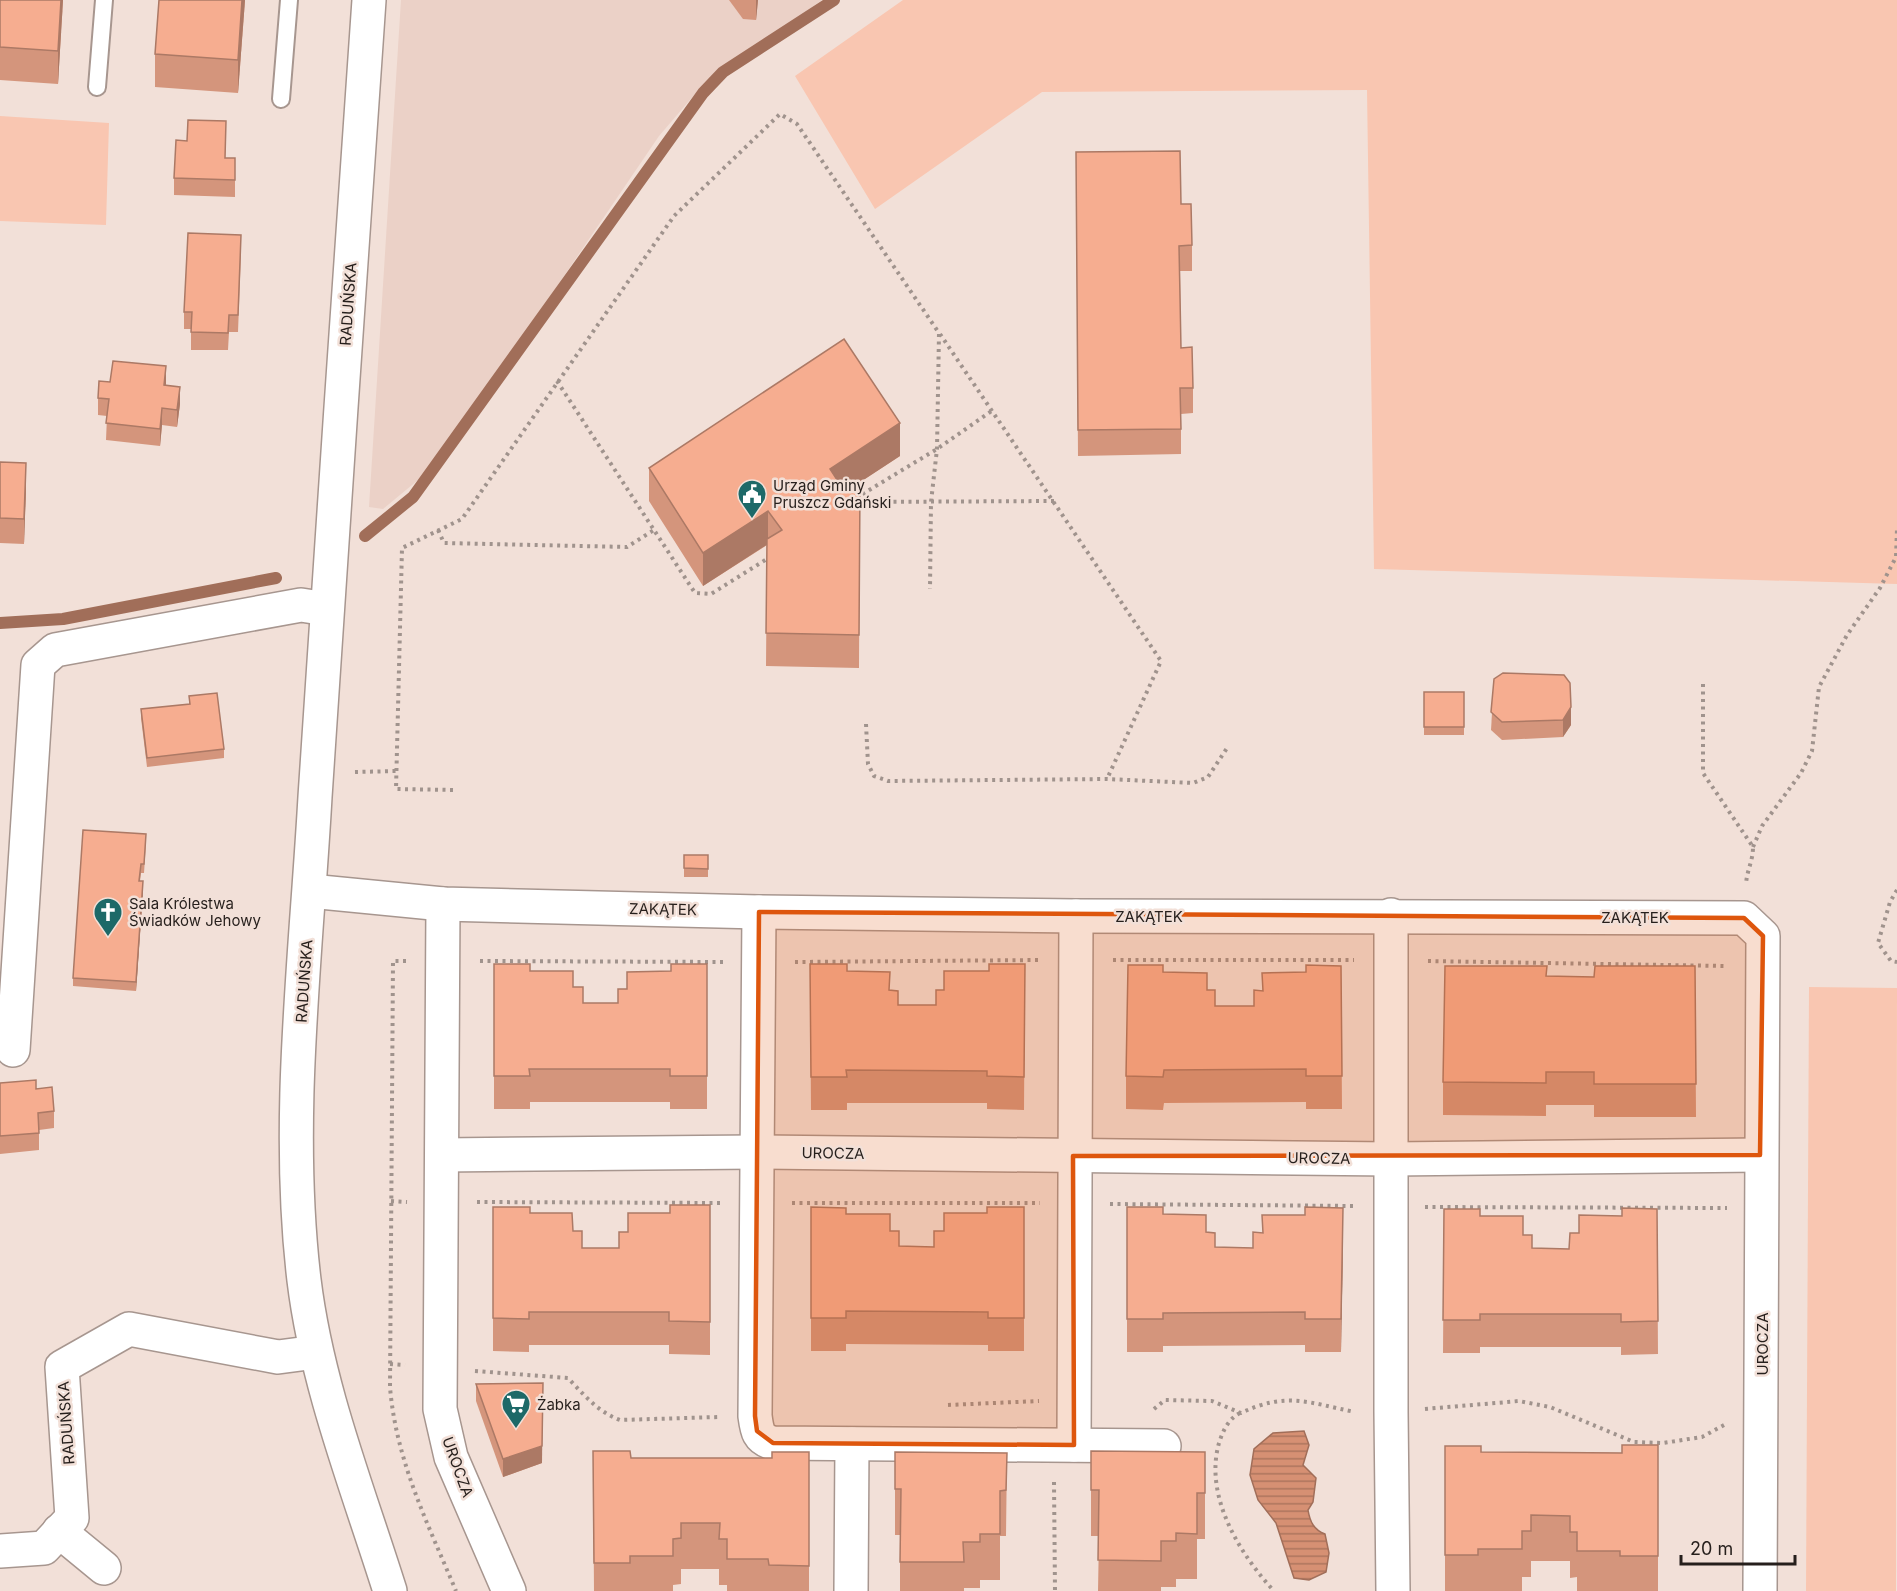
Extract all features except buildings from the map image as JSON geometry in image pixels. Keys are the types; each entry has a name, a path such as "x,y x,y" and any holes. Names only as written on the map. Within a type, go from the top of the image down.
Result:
{"street":[{"name":"RADUŃSKA","path":"369,0 327,609 300,1046 297,1195 304,1282 316,1352 390,1591"},
{"path":"13,1050 38,665 55,650 301,605 327,609"},
{"name":"ZAKĄTEK","path":"310,891 443,904 759,912 1076,916 1391,915 1744,918"},
{"name":"UROCZA","path":"443,904 440,1409 451,1457 509,1591"},
{"path":"759,912 755,1416 757,1431 763,1440 773,1443 1164,1446"},
{"path":"1391,915 1391,1412 1394,1591"},
{"path":"1064,1445 1073,1156 1076,916"},
{"path":"1744,918 1763,936 1760,1155"},
{"name":"UROCZA","path":"442,1155 756,1152 1392,1159 1760,1155 1760,1591"},
{"name":"RADUŃSKA","path":"0,1551 44,1548 72,1518 62,1366 129,1329 278,1357 316,1352"},
{"path":"851,1591 852,1444"},
{"path":"59,1531 104,1568"}],"lane":[{"path":"97,87 104,0"},
{"path":"281,99 290,0"}],"path":[{"path":"453,790 396,789 402,548 462,519 674,216 780,114 797,123 1055,501 1161,661 1107,779"},
{"path":"930,590 932,502 938,449 939,333"},
{"path":"557,381 695,593 711,594 775,554"},
{"path":"993,410 938,449 849,502 1055,501"},
{"path":"1744,918 1747,869 1753,860 1753,848 1762,826 1802,773 1812,751 1819,687 1847,634 1880,588 1896,557 1897,529"},
{"path":"438,530 444,543 627,547 654,530"},
{"path":"1704,684 1703,773 1753,848"},
{"path":"866,724 868,764 874,776 888,781 1107,779 1193,783 1202,780 1213,771 1227,748"},
{"path":"355,772 396,771"},
{"path":"1897,890 1890,902 1878,943 1891,961 1897,962"},
{"path":"442,961 393,962 390,1387 396,1438 404,1465 456,1591"},
{"path":"1241,1413 1228,1422 1218,1447 1215,1462 1219,1497 1224,1514 1244,1553 1274,1591"},
{"path":"1055,1591 1064,1445"}],"highlighted area":[{"path":"759,912 1744,918 1763,936 1760,1155 1073,1156 1074,1445 773,1443 757,1431 755,1416"}],"shaded area":[{"path":"401,0 822,0 695,94 659,136 435,466 383,509 369,507"},
{"path":"903,0 1897,0 1897,584 1374,569 1367,90 1042,92 875,209 795,76"},
{"path":"0,116 109,123 106,225 0,221"},
{"path":"1809,987 1897,988 1896,1591 1806,1591"},
{"path":"1304,1431 1309,1445 1303,1465 1316,1478 1313,1502 1308,1510 1315,1528 1325,1534 1329,1553 1326,1572 1309,1580 1294,1578 1276,1523 1258,1500 1250,1475 1254,1449 1273,1433"}],"waterway":[{"path":"365,536 413,497 703,93 723,72 834,0"},
{"path":"0,623 63,619 276,578"}],"place":[{"name":"Urząd Gminy Pruszcz Gdański","path":"752,520"},
{"name":"Sala Królestwa Świadków Jehowy","path":"108,938"},
{"name":"Żabka","path":"516,1430"}]}
